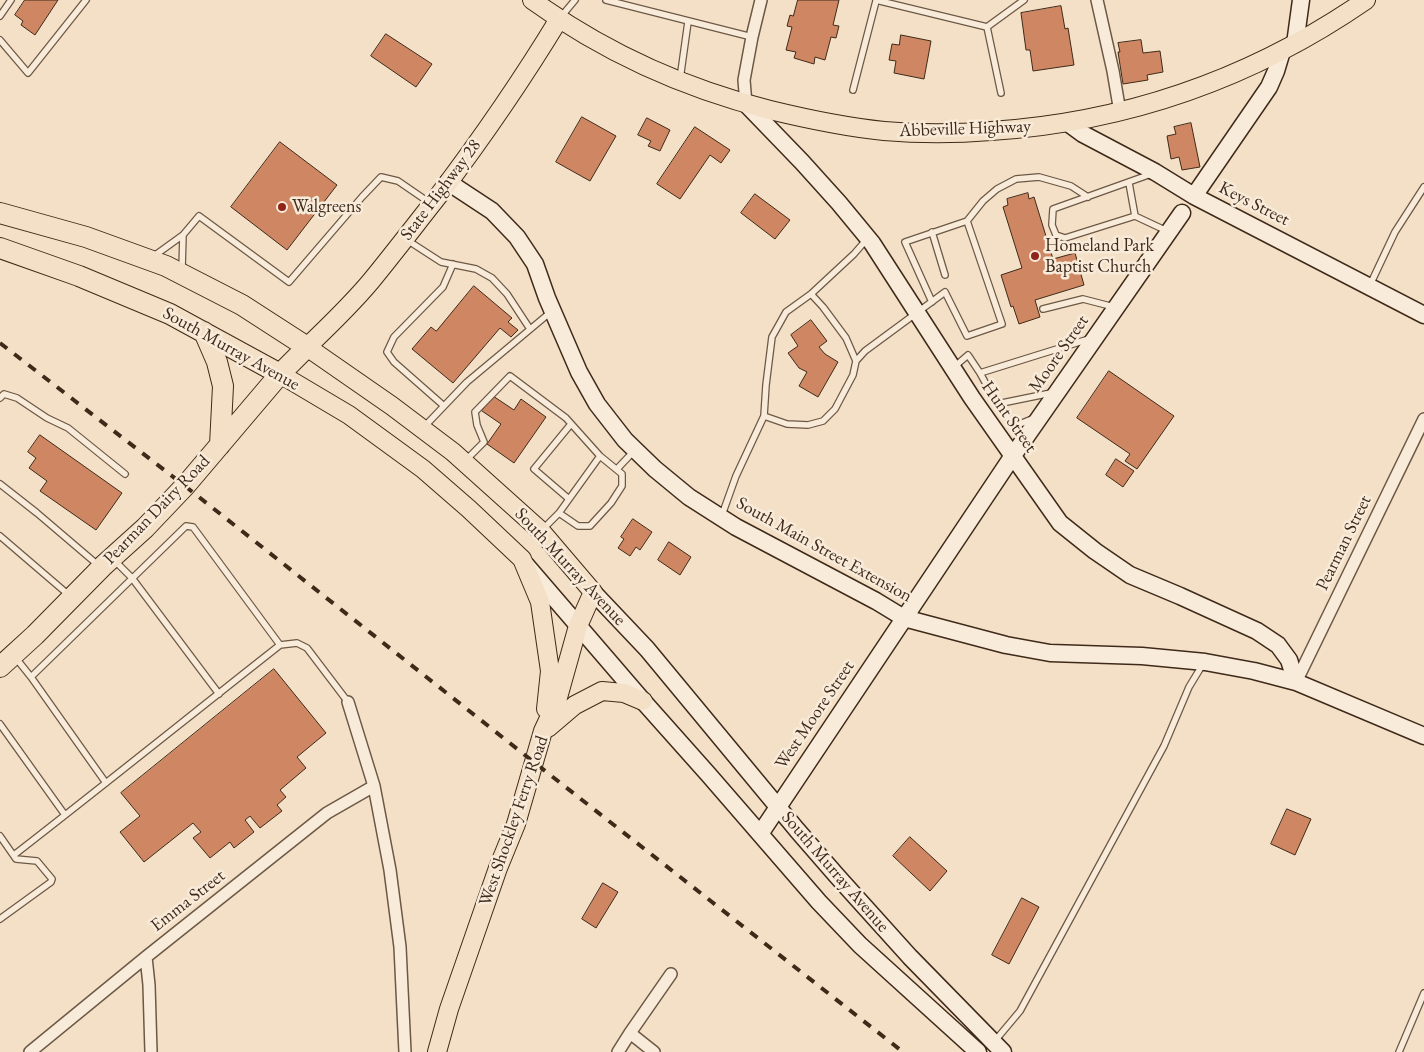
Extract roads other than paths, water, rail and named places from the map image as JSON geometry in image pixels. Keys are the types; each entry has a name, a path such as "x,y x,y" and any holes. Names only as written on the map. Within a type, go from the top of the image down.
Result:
{"highway":[{"name":"South Murray Avenue","path":"0,213 86,236 150,260 242,305 307,347"},
{"name":"South Murray Avenue","path":"0,248 79,276 170,314 280,374"},
{"path":"204,332 217,362 223,386 220,445"},
{"name":"Pearman Dairy Road","path":"7,661 145,528 220,445 280,374 307,347"}],"main road":[{"name":"Abbeville Highway","path":"532,0 590,39 645,67 707,92 746,104 843,126 927,133 971,133 1026,129 1068,123 1168,99 1229,77 1289,48 1366,0"},
{"name":"State Highway 28","path":"307,347 370,282 432,204 532,63 559,19"},
{"name":"South Murray Avenue","path":"307,347 422,429 464,462 541,531 593,592"},
{"name":"South Murray Avenue","path":"280,374 349,415 423,469 522,559"},
{"path":"522,559 540,602 550,671 543,732"},
{"name":"West Shockley Ferry Road","path":"438,1052 449,1009 498,868 516,824 543,732 557,701 578,626 593,592"},
{"path":"543,732 575,705 602,691 624,692 643,701"}],"street":[{"path":"746,104 744,80 752,37 762,0"},
{"path":"1097,0 1120,112"},
{"path":"1194,196 1269,87 1289,48 1301,0"},
{"name":"Hunt Street","path":"746,104 802,162 868,238 1012,457 1060,523 1130,575 1257,631 1278,645 1290,660 1296,682"},
{"name":"Keys Street","path":"1068,123 1083,134 1155,172 1194,196 1424,315"},
{"name":"South Main Street Extension","path":"448,182 492,211 517,237 535,264 552,310 583,380 625,440 655,469 689,497 736,527 876,601 904,618 1006,645 1050,653 1142,656 1204,662 1254,670 1296,682 1424,736"},
{"name":"Moore Street","path":"904,618 1040,416 1182,213"},
{"name":"Pearman Street","path":"1296,682 1424,419"},
{"name":"South Murray Avenue","path":"522,559 578,626 819,902 860,945 978,1052"},
{"name":"South Murray Avenue","path":"593,592 648,648 777,807 837,876 910,956 999,1047"},
{"name":"West Moore Street","path":"760,834 904,618"},
{"path":"348,702 374,786 390,870 400,947 405,1052"},
{"name":"Emma Street","path":"30,1052 327,813 374,786"},
{"path":"146,957 149,985 150,1052"},
{"path":"618,1052 671,974"},
{"path":"630,1033 654,1052"}],"lane":[{"path":"0,16 11,0"},
{"path":"0,40 28,73 86,0"},
{"path":"559,19 575,0"},
{"path":"606,0 752,37"},
{"path":"853,90 876,0 987,27 1024,0"},
{"path":"680,82 688,22"},
{"path":"987,27 1001,93"},
{"path":"1155,172 1053,209 1052,225 1056,234 1064,238 1135,216 1169,232"},
{"path":"150,260 183,235 199,216 289,282 381,177 398,181 432,204"},
{"path":"932,302 905,242 967,221 983,201 997,189 1016,179 1039,177 1071,186 1088,197"},
{"path":"1128,182 1135,216"},
{"path":"1369,287 1395,232 1424,188"},
{"path":"764,416 786,424 808,425 823,421 835,409 853,375 856,361 865,351 945,292 967,336 1002,324 967,221"},
{"path":"932,232 945,274"},
{"path":"182,274 183,235"},
{"path":"405,238 441,262 476,269 492,278 507,294 530,329"},
{"path":"721,517 736,476 764,416 772,337 786,312 811,294 854,254 868,238"},
{"path":"444,406 394,362 387,352 394,337 443,287 453,264"},
{"path":"811,294 824,307 846,338 856,361"},
{"path":"1043,309 1084,299 1116,308"},
{"path":"422,429 467,382 552,310"},
{"path":"980,373 1096,336"},
{"path":"953,369 968,356 997,404 1015,426 1040,416"},
{"path":"464,462 484,442 476,425 475,412 510,376 566,418 600,456 622,474 622,486 611,503 590,526 578,526 559,513"},
{"path":"997,404 1057,392"},
{"path":"0,398 4,394 17,398 47,418 68,428 125,474"},
{"path":"569,499 534,469 571,424"},
{"path":"616,469 635,450"},
{"path":"541,531 559,513 600,456"},
{"path":"0,484 107,563 132,578 219,694"},
{"path":"31,677 186,526 193,527 280,645"},
{"path":"0,536 72,597"},
{"path":"14,855 280,645 297,643 307,648 348,702"},
{"path":"7,661 31,677 106,783"},
{"path":"999,1047 1164,746 1189,687 1204,662"},
{"path":"0,724 65,815"},
{"path":"0,836 16,859 37,861 52,880 52,882 0,919"},
{"path":"1399,1052 1424,994"}],"railway":[{"path":"0,343 185,486 903,1052"}],"place":[{"name":"Walgreens","path":"282,207"},
{"name":"Homeland Park Baptist Church","path":"1035,256"}]}
